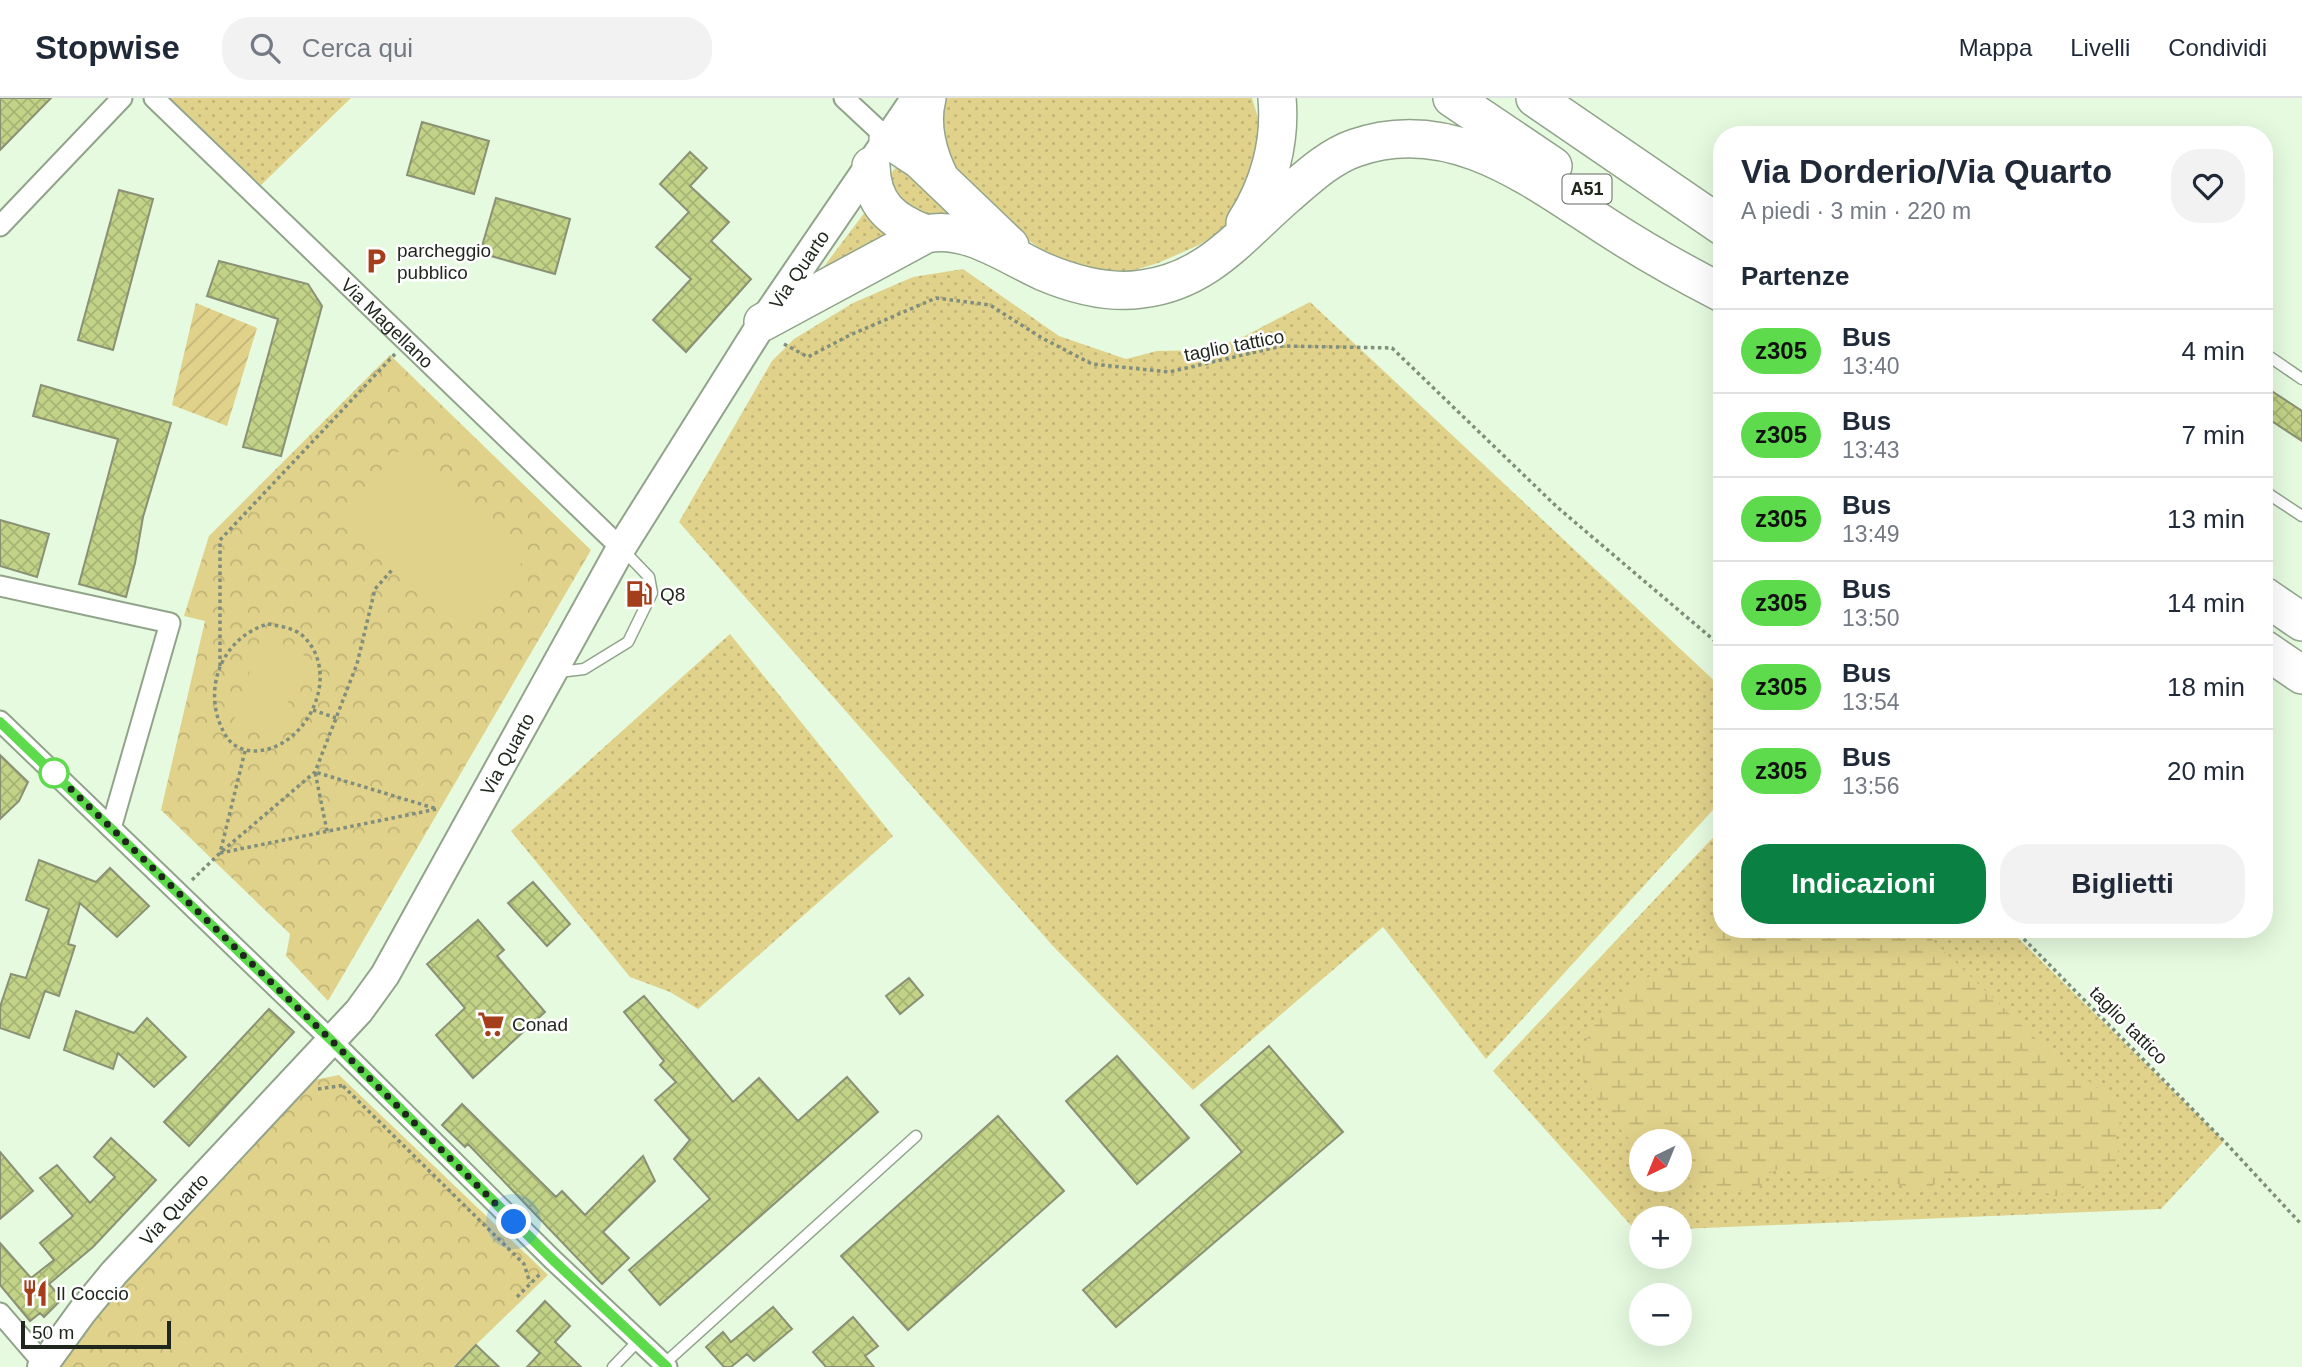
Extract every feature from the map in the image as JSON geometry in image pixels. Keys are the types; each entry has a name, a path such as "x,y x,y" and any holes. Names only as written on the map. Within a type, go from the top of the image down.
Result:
{"highway":[{"path":"927,98 924,113 927,140 935,169 943,184"},
{"path":"1226,251 1251,212 1268,176 1278,130 1277,98"},
{"name":"A51","path":"1452,98 1713,274"},
{"name":"A51","path":"1535,98 1713,220"},
{"path":"760,327 926,234 942,232 960,234 1066,280 1084,285 1112,290 1161,286 1185,278 1208,265 1284,197 1341,154 1369,144 1405,139 1466,147 1497,159 1537,181 1631,243 1713,288"},
{"path":"926,234 898,221 881,205 874,191 879,153 920,160 1032,266"},
{"path":"2273,602 2302,622"},
{"path":"2273,655 2302,675"}],"street":[{"path":"0,226 122,98"},
{"name":"Via Magellano","path":"153,98 621,548"},
{"path":"844,98 879,153"},
{"name":"Via Quarto","path":"43,1366 82,1312 126,1260 359,1011 385,975 621,548 760,327 916,98"},
{"path":"0,586 170,623 111,828"},
{"path":"0,722 665,1366"},
{"path":"0,1313 43,1366"}],"lane":[{"path":"2273,359 2302,379"},
{"path":"2273,497 2302,516"},
{"path":"552,673 584,669 628,642 652,593 649,577 621,548"},
{"path":"665,1366 916,1136"},
{"path":"613,1367 639,1340"}],"path":[{"name":"taglio tattico","path":"760,327 772,337 808,357 850,335 936,298 990,306 1042,338 1092,364 1168,372 1282,346 1392,348 1557,507 1713,639"},
{"path":"220,666 220,540 406,342"},
{"path":"178,894 220,853 315,772 356,664 375,589 392,570"},
{"path":"268,624 287,627 302,635 315,651 319,687 313,710 307,720 279,746 263,751 245,751 228,741 220,728 214,690 220,666 229,649 251,629 268,624"},
{"path":"313,710 336,718"},
{"path":"220,853 245,751"},
{"path":"315,772 327,831"},
{"path":"220,853 438,809 315,772"},
{"name":"taglio tattico","path":"2023,938 2224,1141 2302,1225"},
{"path":"297,1076 311,1089 344,1086 360,1069"},
{"path":"344,1086 524,1265 530,1283"},
{"path":"517,1297 539,1274"}],"green space":[{"path":"170,98 351,98 261,185"},
{"path":"943,98 1252,98 1264,138 1250,193 1223,230 1199,245 1158,263 1125,273 1092,271 1050,255 1010,228 959,179 937,138"},
{"path":"908,163 964,228 898,204 891,179 892,173 900,165"},
{"path":"868,208 896,237 813,281"},
{"path":"963,269 1059,336 1126,359 1157,351 1208,350 1241,338 1310,302 1713,680 1713,810 1486,1059 1383,927 1193,1090 1052,945 679,522 772,361 794,339 853,303 913,277"},
{"path":"196,303 257,328 227,426 172,405"},
{"path":"390,355 591,550 328,1001 286,956 290,934 161,810 205,621 184,616 209,536"},
{"path":"406,443 529,555 459,631 336,519"},
{"path":"730,634 893,836 698,1009 670,992 630,977 511,831"},
{"path":"260,640 304,655 276,737 233,723"},
{"path":"1713,838 1713,938 2018,938 2224,1141 2161,1209 1692,1229 1692,1206 1629,1206 1629,1223 1493,1071"},
{"path":"1713,928 1713,938 1930,938 2039,1042 2105,1094 2121,1110 2123,1119 2116,1138 2119,1157 2117,1166 2075,1191 2056,1196 2037,1190 2011,1191 1983,1178 1953,1175 1927,1189 1857,1174 1818,1180 1791,1169 1773,1170 1756,1191 1728,1190 1692,1180 1692,1129 1629,1129 1629,1139 1593,1092 1583,1065 1586,1042 1605,1012 1644,979 1679,965"},
{"path":"339,1075 548,1275 453,1367 55,1367 90,1318 314,1080"}],"building":[{"path":"0,98 51,98 0,150"},
{"path":"422,122 489,141 474,194 407,175"},
{"path":"690,152 707,168 690,186 729,222 711,241 751,279 686,352 653,320 691,279 656,247 689,212 660,184"},
{"path":"119,190 153,199 113,350 78,340"},
{"path":"496,198 570,219 555,274 480,253"},
{"path":"219,261 308,284 322,306 281,456 243,447 278,319 207,296"},
{"path":"41,385 171,423 143,517 126,597 79,584 118,439 33,416"},
{"path":"2273,392 2302,411 2302,441 2273,422"},
{"path":"0,520 49,534 37,577 0,566"},
{"path":"0,755 28,782 19,801 0,819"},
{"path":"39,860 96,882 110,868 149,906 117,937 80,903 68,944 75,946 59,996 45,991 29,1038 0,1028 0,1007 11,974 26,978 49,909 26,900"},
{"path":"533,882 570,924 547,946 508,903"},
{"path":"478,920 504,950 497,956 545,1012 473,1078 436,1035 465,1008 427,964"},
{"path":"909,978 923,995 900,1014 886,996"},
{"path":"644,996 733,1102 759,1078 798,1121 847,1077 878,1112 660,1305 629,1270 710,1199 674,1159 690,1140 655,1100 676,1082 660,1065 664,1061 624,1012"},
{"path":"269,1009 294,1032 189,1146 164,1122"},
{"path":"76,1011 134,1033 147,1018 186,1057 154,1087 118,1053 113,1069 64,1050"},
{"path":"1269,1046 1343,1132 1116,1327 1083,1290 1242,1152 1201,1105"},
{"path":"1117,1056 1189,1138 1137,1184 1066,1101"},
{"path":"462,1104 556,1197 562,1191 585,1215 643,1156 655,1181 603,1232 629,1258 602,1284 468,1144 465,1147 442,1125"},
{"path":"998,1116 1064,1191 908,1330 841,1256"},
{"path":"111,1138 156,1180 93,1247 49,1284 62,1299 44,1317 40,1313 30,1321 0,1285 0,1243 31,1278 54,1260 40,1243 73,1216 40,1178 57,1165 90,1203 115,1177 94,1157"},
{"path":"0,1152 33,1191 0,1219"},
{"path":"545,1301 570,1326 555,1342 581,1367 527,1367 540,1353 517,1331"},
{"path":"773,1307 792,1329 754,1361 747,1354 731,1367 724,1367 706,1347 723,1332 731,1342"},
{"path":"853,1317 878,1346 865,1356 874,1367 826,1367 813,1352"},
{"path":"476,1345 499,1367 455,1367"}],"bus line":[{"name":"z305","path":"0,722 331,1040 553,1260 667,1367"}],"place":[{"name":"parcheggio pubblico","path":"376,261"},
{"name":"Q8","path":"639,594"},
{"name":"Conad","path":"491,1024"},
{"name":"Il Coccio","path":"35,1293"}],"route":[{"path":"54,773 49,768 331,1040 514,1222"}]}
